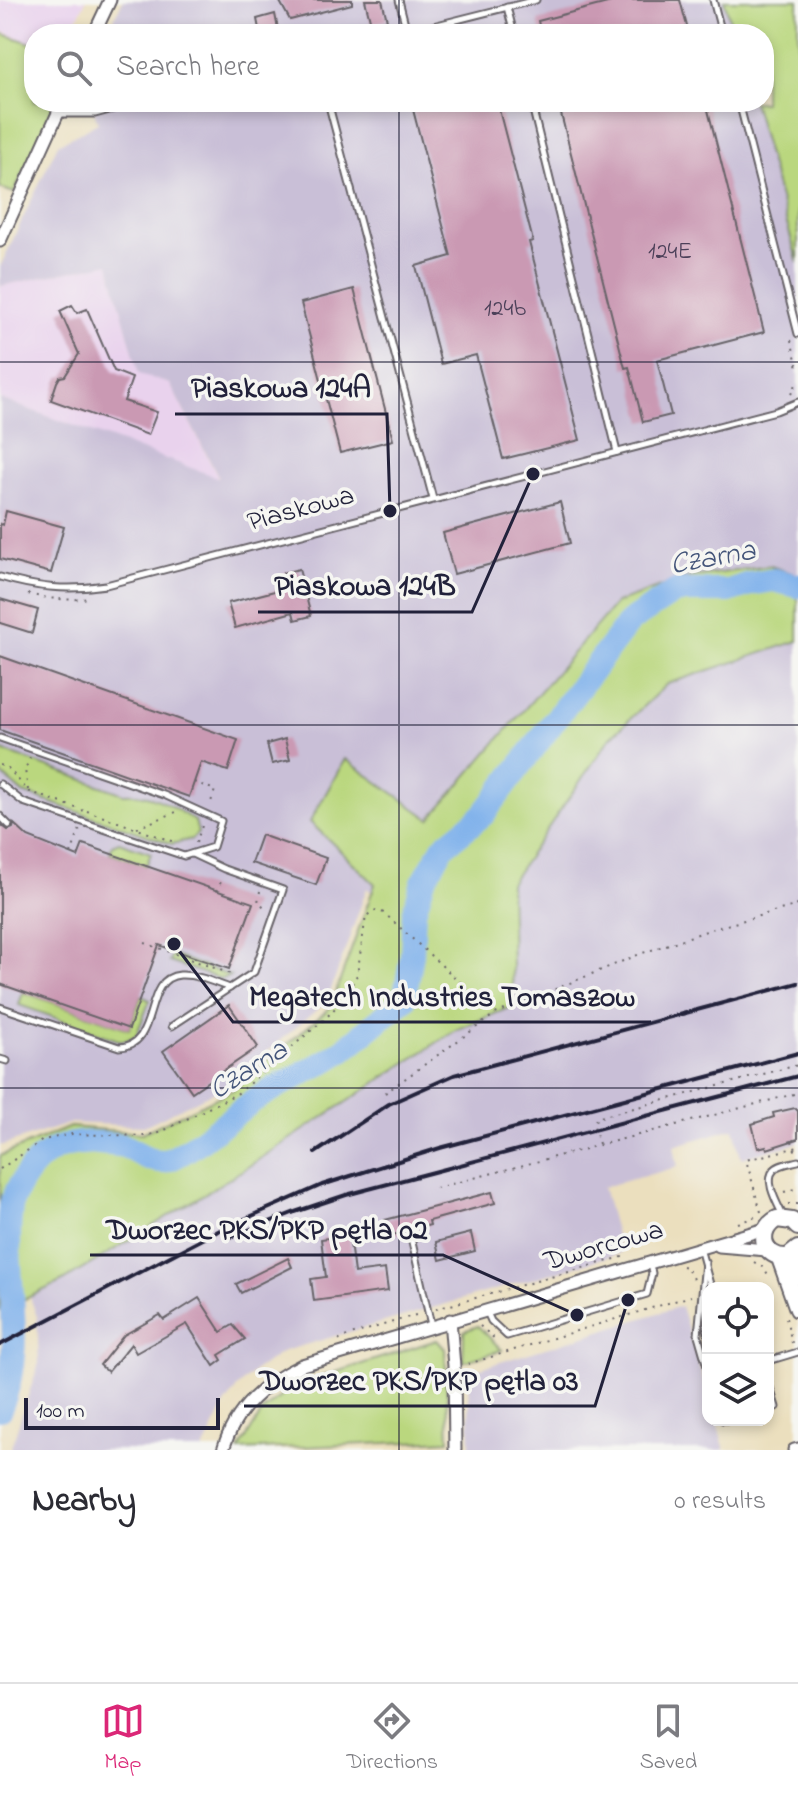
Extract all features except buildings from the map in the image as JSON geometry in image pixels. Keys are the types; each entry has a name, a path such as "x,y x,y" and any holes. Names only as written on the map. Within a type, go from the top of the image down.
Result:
{"street":[{"path":"99,24 110,0"},
{"path":"0,241 58,114"},
{"path":"793,1222 770,1223 765,1229 764,1244 785,1253 798,1276"},
{"name":"Dworcowa","path":"224,1447 245,1407 263,1387 302,1365 765,1229"},
{"name":"Dworcowa","path":"705,1246 785,1253"},
{"path":"785,1253 792,1313"},
{"path":"450,1320 455,1450"}],"lane":[{"path":"399,0 403,24"},
{"path":"440,24 536,0"},
{"path":"713,0 719,24"},
{"path":"507,7 511,24"},
{"path":"58,114 102,112"},
{"path":"331,112 433,500"},
{"path":"533,112 617,452"},
{"path":"742,112 798,334"},
{"name":"Piaskowa","path":"0,577 57,590 106,585 776,411 798,402"},
{"path":"0,738 221,821 213,847 184,856 23,802 0,784"},
{"path":"0,816 9,825"},
{"path":"172,1026 254,972 283,890 192,854"},
{"path":"0,1007 119,1047 129,1047 140,1039 164,981 173,976 193,976 231,988"},
{"path":"0,1059 7,1061"},
{"path":"793,1222 774,1195 770,1179 776,1167 798,1161"},
{"path":"411,1238 431,1325"},
{"path":"703,1354 698,1335 705,1246"},
{"path":"486,1309 491,1321 507,1336 647,1294 652,1273 649,1261"},
{"path":"705,1262 710,1282"},
{"path":"700,1294 702,1304"},
{"path":"774,1359 796,1352"}],"path":[{"path":"788,397 798,381"},
{"path":"28,791 25,770 32,750"},
{"path":"135,828 187,806"},
{"path":"87,811 178,843 192,854"},
{"path":"216,891 223,879"},
{"path":"249,888 261,892 258,902 268,910"},
{"path":"385,1093 495,1014 640,954 712,929 798,905"},
{"path":"0,1169 43,1140 72,1134 144,1136 159,1133 238,1093 326,1018 345,997 357,975 366,916 376,910 384,913 495,1014"},
{"path":"145,943 232,974"},
{"path":"599,1145 594,1126 596,1118 798,1065"},
{"path":"436,1188 798,1093"},
{"path":"793,1141 798,1161"},
{"path":"780,1193 789,1204 798,1204"},
{"path":"747,1260 764,1268 772,1282"},
{"path":"679,1265 686,1267 705,1262"},
{"path":"686,1267 696,1286"},
{"path":"454,1366 700,1294"},
{"path":"792,1313 796,1352"},
{"path":"478,1324 499,1342"}],"shaded area":[{"path":"0,0 86,0 75,24 24,24 24,39 0,31"},
{"path":"123,0 798,0 798,1143 741,1158 734,1128 674,1146 678,1167 603,1187 621,1253 284,1351 237,1388 224,1406 203,1450 10,1450 39,1363 37,1317 22,1274 110,1157 490,1005 367,888 327,1001 228,1085 144,1126 71,1123 0,1146 0,399 219,478 170,384 139,374 109,263 0,286 0,267 58,144 98,123 94,112 774,112 774,24 112,24"},
{"path":"109,263 139,373 170,384 219,479 0,399 0,286"},
{"path":"681,1306 702,1375 702,1426 718,1426 725,1450 470,1450 468,1372"}],"green space":[{"path":"724,0 798,0 798,263 756,112 774,112 774,24 731,24"},
{"path":"0,33 24,41 24,112 50,112 14,193 0,188"},
{"path":"770,566 798,575 798,641 667,684 610,738 510,883 513,1006 456,1030 246,1168 65,1280 0,1311 0,1156 70,1127 142,1133 233,1090 330,1008 375,884 310,822 345,759 430,819 616,603 685,578"},
{"path":"0,750 124,794 143,795 161,801 195,821 198,833 192,839 172,844 23,793 0,773"},
{"path":"119,842 151,853 146,866 110,853 112,845"},
{"path":"172,955 230,976 221,979 169,962"},
{"path":"23,992 129,1029 141,996 150,1000 136,1036 118,1040 19,1005"},
{"path":"478,1326 502,1350 463,1362 464,1331"},
{"path":"437,1340 445,1349 449,1440 239,1450 263,1411 293,1386"}],"waterway":[{"name":"Czarna","path":"0,1409 9,1384 13,1358 9,1253 12,1201 35,1164 56,1149 84,1143 124,1146 158,1161 171,1159 195,1145 253,1101 343,1050 404,1000 412,955 414,912 423,882 443,847 483,815 629,622 676,591 729,591 774,580 798,586"}],"railway":[{"path":"315,1153 389,1104 454,1075 798,983"},
{"path":"0,1345 222,1229 322,1185 440,1148 798,1053"},
{"path":"231,1237 346,1195 798,1076"}],"place":[{"name":"Piaskowa 124B","path":"533,474"},
{"name":"Piaskowa 124A","path":"390,511"},
{"name":"Megatech Industries Tomaszow","path":"174,944"},
{"name":"Dworzec PKS/PKP pętla 03","path":"628,1300"},
{"name":"Dworzec PKS/PKP pętla 02","path":"577,1315"}]}
